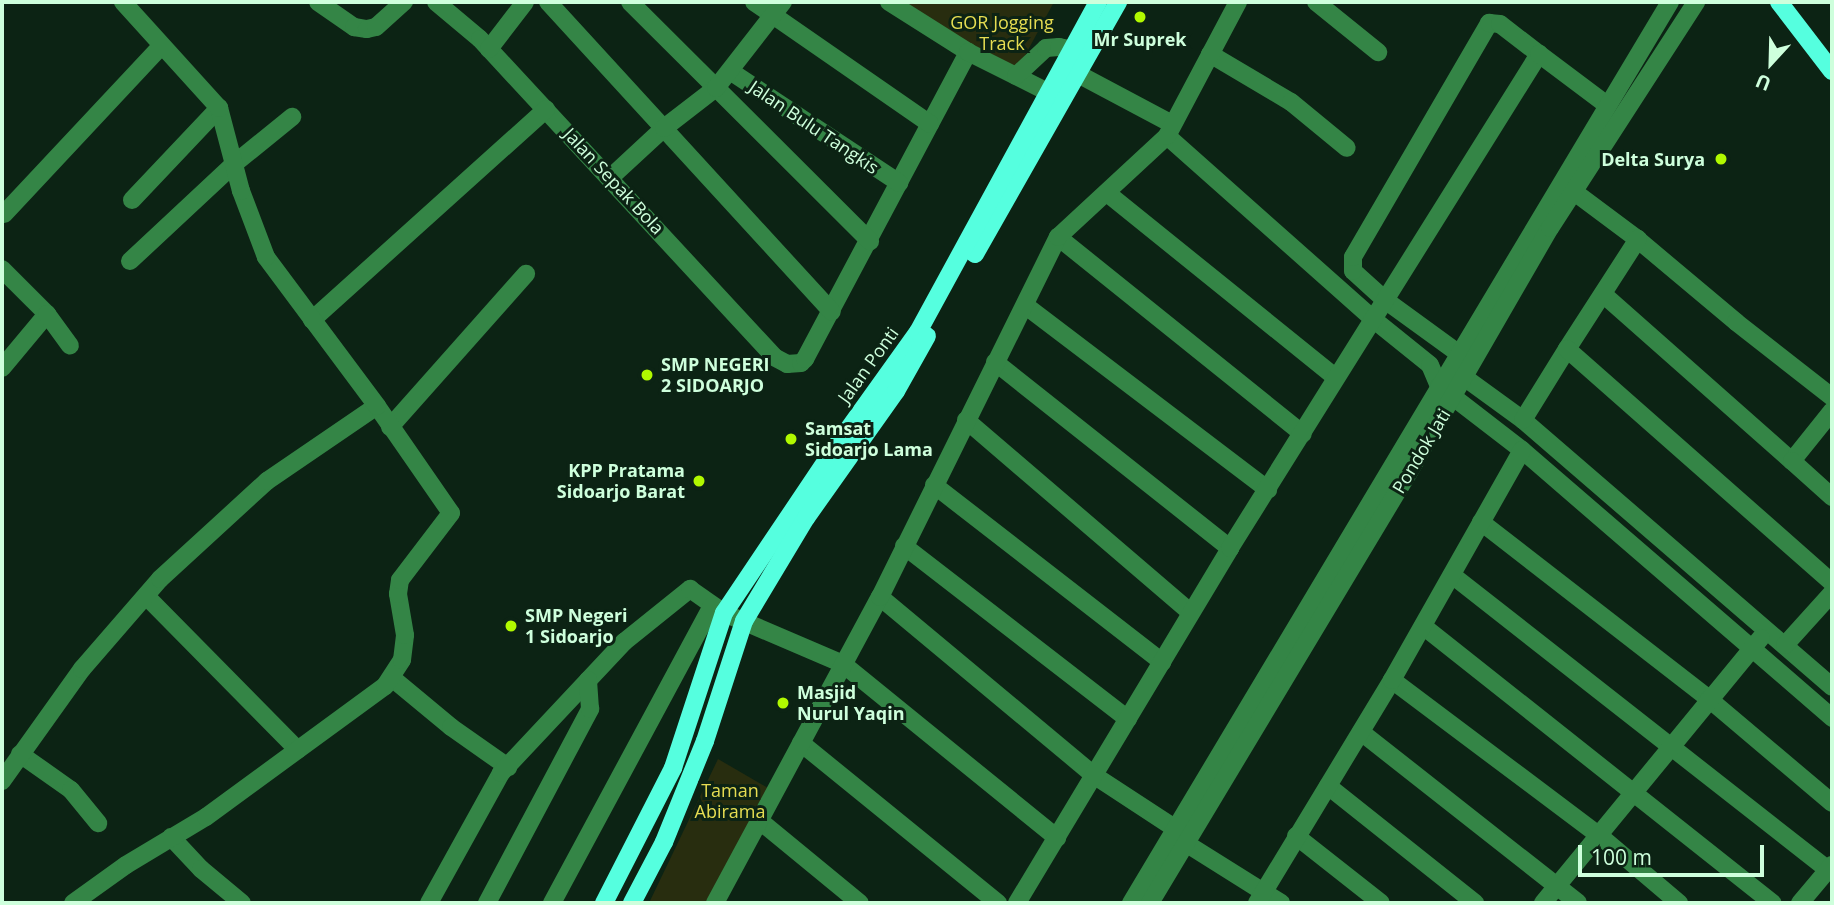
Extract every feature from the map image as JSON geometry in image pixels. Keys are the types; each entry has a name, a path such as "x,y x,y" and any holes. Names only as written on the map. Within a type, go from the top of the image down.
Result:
{"main road":[{"path":"1779,2 1831,68"},
{"name":"Jalan Ponti","path":"604,903 673,768 718,610 918,332 1073,50 1107,4"},
{"name":"Jalan Ponti","path":"632,903 664,842 705,741 744,621 806,518 896,391 1078,74 1107,4"}],"street":[{"path":"73,903 205,817 371,697 392,678 402,660 405,635 398,594 400,580 451,513 377,406 266,257 234,164 219,108 123,2"},
{"path":"318,2 354,27 367,29 376,26 404,2"},
{"name":"Jalan Sepak Bola","path":"436,2 489,49 547,109 774,357 787,364 801,363 832,312"},
{"path":"489,49 525,2"},
{"path":"548,2 832,312 968,52"},
{"path":"630,2 870,242"},
{"path":"754,2 778,9 930,124"},
{"path":"889,2 968,52 1050,93"},
{"path":"715,903 880,597 1058,237 1169,130 1238,2"},
{"path":"1316,2 1377,52"},
{"name":"Pondok Jati","path":"1140,902 1454,397 1458,366 1607,105 1670,2"},
{"name":"Pondok Jati","path":"1181,837 1438,386 1458,366 1696,2"},
{"path":"611,177 664,128 716,88 778,9"},
{"path":"1607,105 1500,24 1489,23 1353,257 1353,271 1458,366 1832,687"},
{"path":"4,214 162,46"},
{"path":"1016,76 1046,48 1073,50"},
{"path":"1210,54 1291,102 1347,148"},
{"path":"1017,903 1096,776 1230,548 1303,434 1335,377 1539,54"},
{"name":"Jalan Bulu Tangkis","path":"730,71 899,183"},
{"path":"1078,74 1169,130 1373,319 1430,365 1438,386 1522,450 1832,718"},
{"path":"132,200 219,108"},
{"path":"312,320 547,109"},
{"path":"130,261 234,164 292,117"},
{"path":"1573,191 1638,239 1736,322 1832,397"},
{"path":"1107,192 1335,377"},
{"path":"1058,237 1303,434"},
{"path":"1523,420 1638,239"},
{"path":"3,272 47,314 70,346"},
{"path":"390,426 526,274"},
{"path":"1603,293 1832,496"},
{"path":"1026,306 1268,490"},
{"path":"2,368 47,314"},
{"path":"1567,349 1832,583"},
{"path":"995,362 1230,548"},
{"path":"1430,365 1458,366"},
{"path":"4,774 82,669 146,596 267,481 377,406"},
{"path":"1792,461 1832,411"},
{"path":"966,420 1191,613"},
{"path":"1261,897 1392,680 1522,450"},
{"path":"934,485 1162,662"},
{"path":"1480,522 1709,699 1832,803"},
{"path":"904,545 1128,719"},
{"path":"1452,575 1830,867 1800,903"},
{"path":"429,903 508,767 624,642 690,589 718,610 843,664 1057,838"},
{"path":"1785,645 1832,593"},
{"path":"146,596 298,750"},
{"path":"880,597 1096,776 1261,897 1281,903"},
{"path":"552,903 718,610"},
{"path":"1423,626 1773,903"},
{"path":"1543,903 1709,699 1768,631"},
{"path":"392,678 451,727 508,767"},
{"path":"487,903 590,709 588,680"},
{"path":"1392,680 1600,836 1679,903"},
{"path":"1361,732 1578,903"},
{"path":"800,743 998,903"},
{"path":"20,754 71,790 98,823"},
{"path":"1328,786 1475,903"},
{"path":"760,821 860,903"},
{"path":"1296,836 1381,903"},
{"path":"171,837 201,869 242,903"}],"green space":[{"name":"GOR Jogging Track","path":"889,2 1054,2 1015,74"},
{"name":"Taman Abirama","path":"718,759 768,788 710,903 649,903"}],"place":[{"name":"Mr Suprek","path":"1140,17"},
{"name":"Delta Surya","path":"1721,159"},
{"name":"SMP NEGERI 2 SIDOARJO","path":"647,375"},
{"name":"Samsat Sidoarjo Lama","path":"791,439"},
{"name":"KPP Pratama Sidoarjo Barat","path":"699,481"},
{"name":"SMP Negeri 1 Sidoarjo","path":"511,626"},
{"name":"Masjid Nurul Yaqin","path":"783,703"}]}
